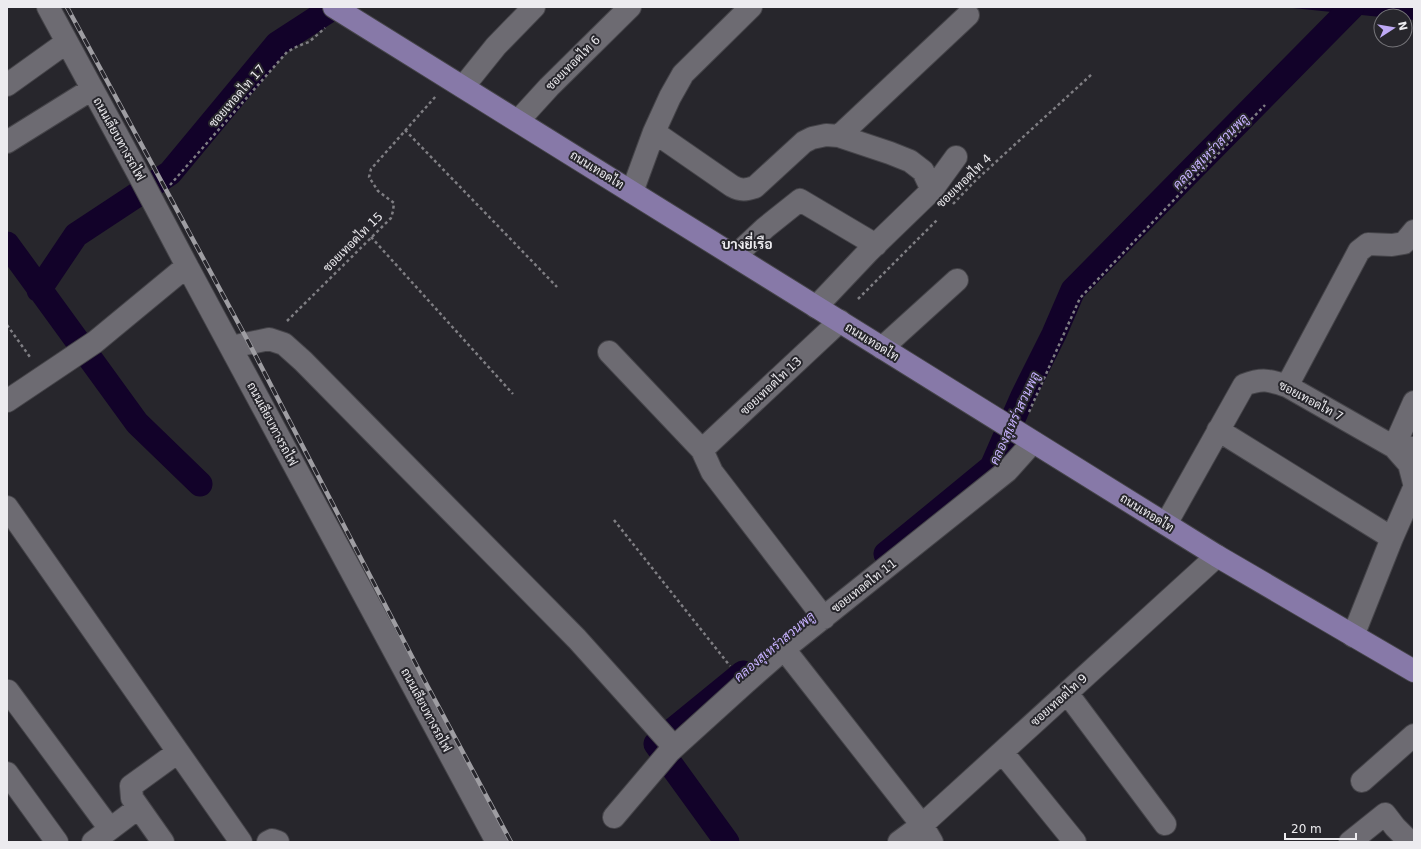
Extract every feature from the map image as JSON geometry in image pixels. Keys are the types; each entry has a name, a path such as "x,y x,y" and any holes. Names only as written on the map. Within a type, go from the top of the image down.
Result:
{"main road":[{"name":"ถนนเทอดไท","path":"333,14 457,83 1217,556 1414,670"}],"street":[{"name":"ถนนเลียบทางรถไฟ","path":"48,7 140,177 160,196 187,266 497,842"},
{"path":"457,83 534,7"},
{"name":"ซอยเทอดไท 6","path":"518,121 548,87 630,7"},
{"path":"632,192 654,132 670,97 683,74 751,7"},
{"path":"839,136 968,14"},
{"path":"7,85 67,42"},
{"path":"7,142 92,89"},
{"path":"654,132 740,190 748,190 755,187 804,142 826,134 839,136 910,161 923,171 932,190"},
{"path":"816,307 932,190 956,157"},
{"path":"735,256 765,228 800,200 876,245"},
{"path":"1287,386 1359,251 1368,244 1392,245 1404,243 1414,231"},
{"path":"7,401 95,342 187,266"},
{"path":"882,348 957,280"},
{"name":"ซอยเทอดไท 13","path":"702,450 840,322"},
{"path":"230,347 269,339 284,344 303,361 577,639 668,753"},
{"path":"609,352 702,450 712,472 824,618"},
{"name":"ซอยเทอดไท 7","path":"1166,524 1244,385 1256,380 1270,380 1287,386 1404,447 1414,483"},
{"path":"1404,447 1414,402"},
{"path":"1218,430 1392,538"},
{"name":"ซอยเทอดไท 11","path":"614,817 668,753 744,684 784,649 1007,471 1017,432"},
{"path":"1353,636 1392,538 1414,488"},
{"path":"7,507 241,842"},
{"name":"ซอยเทอดไท 9","path":"899,842 927,834 1002,752 1217,556"},
{"path":"784,649 927,834"},
{"path":"8,691 110,829"},
{"path":"1066,693 1165,824"},
{"path":"1362,781 1414,735"},
{"path":"163,842 132,798 131,786 178,752"},
{"path":"1002,752 1075,842"},
{"path":"7,773 57,842"},
{"path":"93,842 138,808"},
{"path":"1350,842 1385,814 1410,842"},
{"path":"268,842 272,840 278,842"}],"path":[{"name":"ซอยเทอดไท 17","path":"160,196 287,52 310,42 333,14"},
{"name":"ซอยเทอดไท 4","path":"947,209 975,181 1092,74"},
{"name":"ซอยเทอดไท 15","path":"269,339 391,218 394,202 378,191 370,178 371,169 405,130 457,83"},
{"path":"1028,414 1080,298 1264,105"},
{"path":"405,130 557,287"},
{"name":"ซอยเทอดไท 4","path":"858,299 942,215"},
{"path":"371,238 513,394"},
{"path":"7,325 44,376"},
{"path":"614,520 744,684"}],"shaded area":[{"path":"1283,7 1414,7 1414,20 1413,8 1373,8 1373,16"}],"waterway":[{"path":"39,290 76,235 170,173 277,44 334,7"},
{"name":"คลองสุเหร่าสวนพลู","path":"886,554 992,467 1023,396 1054,334 1073,290 1352,7"},
{"path":"7,244 137,423 200,484"},
{"name":"คลองสุเหร่าสวนพลู","path":"727,842 656,744 743,673"}],"railway":[{"path":"67,7 249,343 421,674 511,842"}],"district":[{"name":"บางยี่เรือ","path":"747,244"}]}
